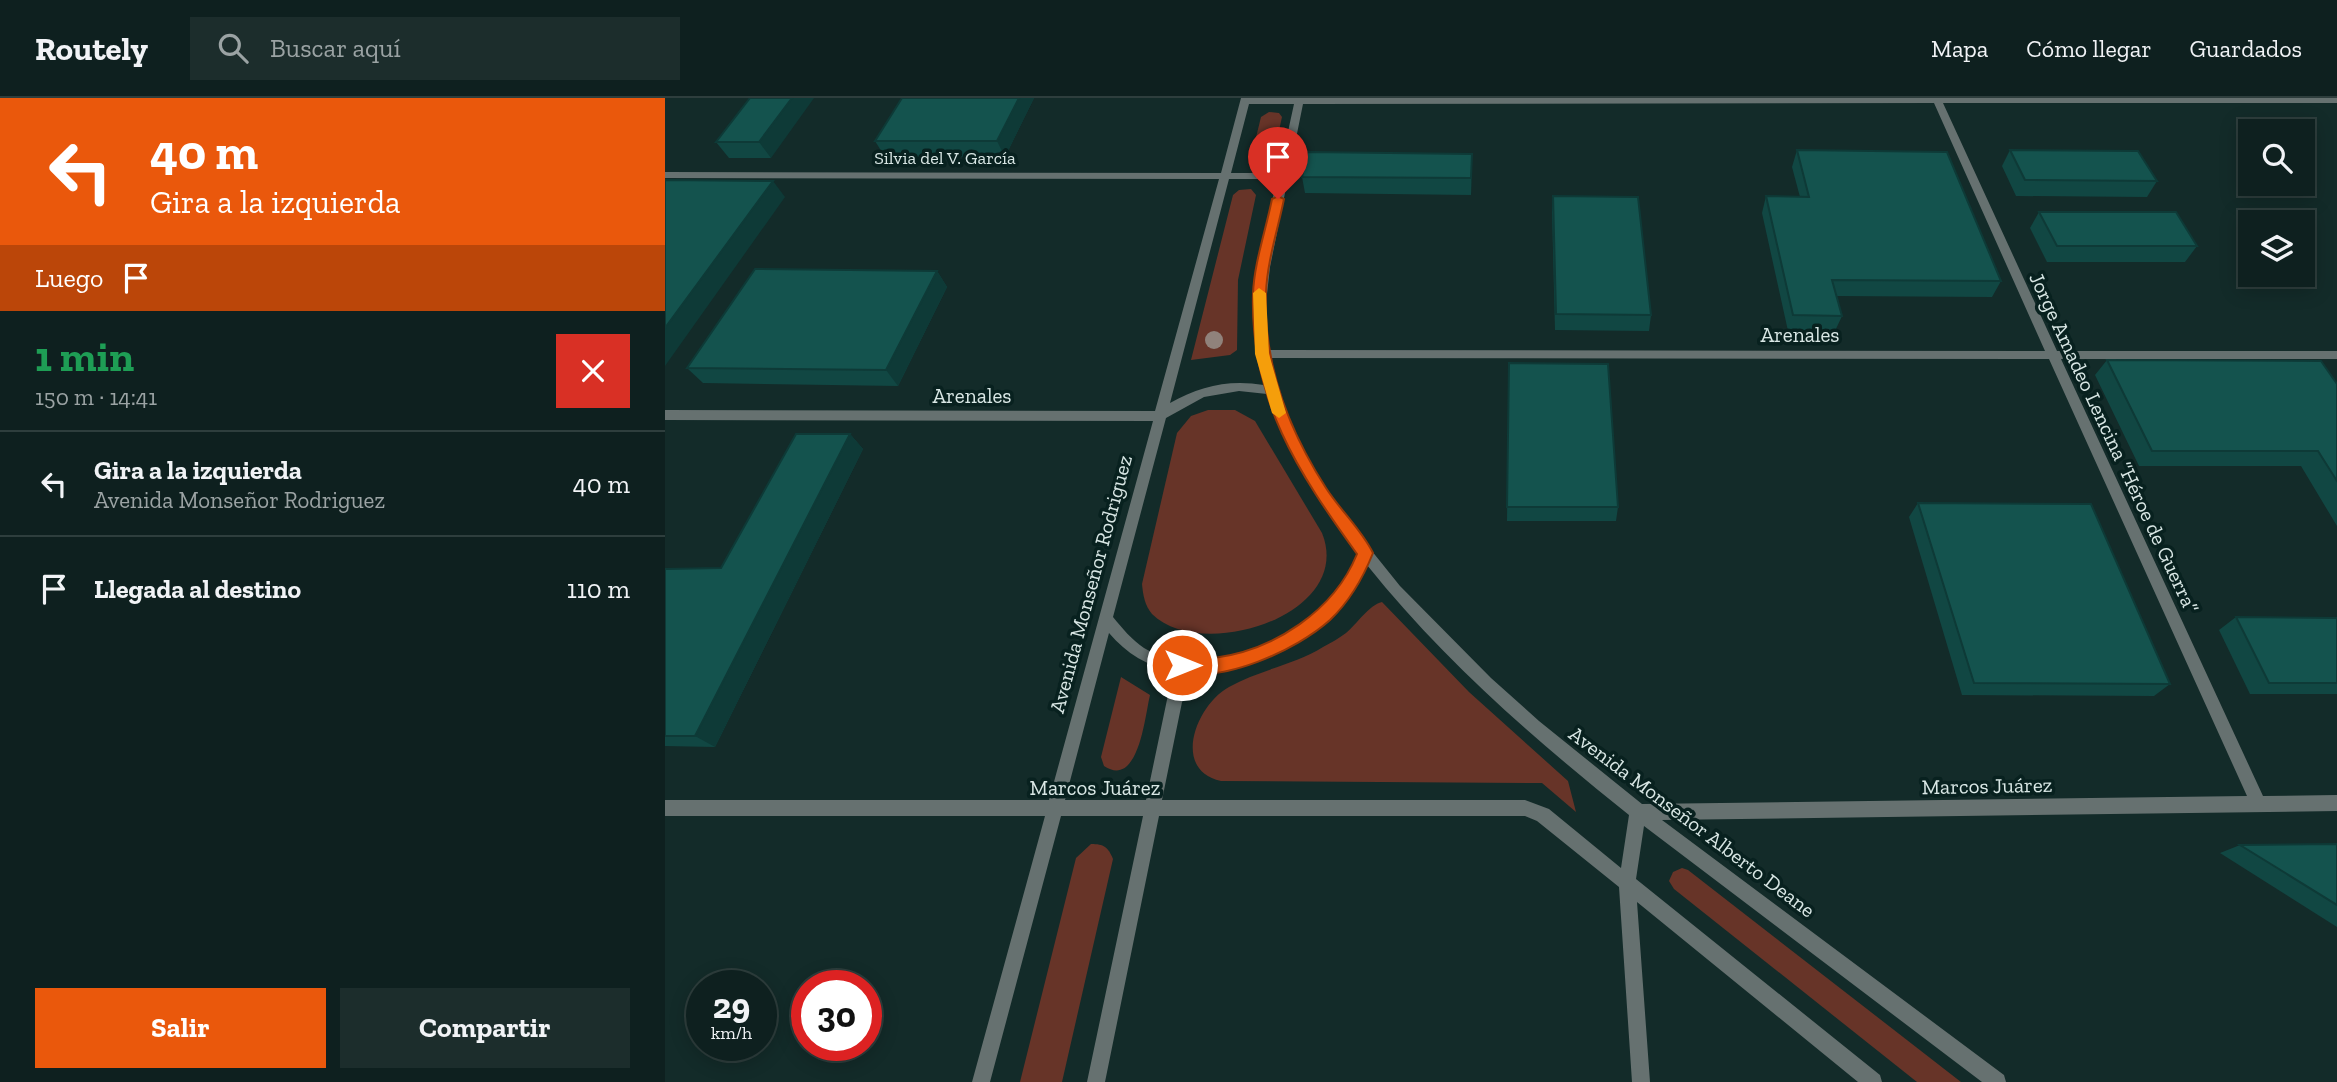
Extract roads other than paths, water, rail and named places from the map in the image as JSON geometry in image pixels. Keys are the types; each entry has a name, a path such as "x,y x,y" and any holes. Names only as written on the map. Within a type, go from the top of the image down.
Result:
{"street":[{"path":"1246,99 2337,100"},
{"name":"Avenida Monseñor Rodriguez","path":"981,1082 1246,99"},
{"path":"1106,619 1125,642 1142,654 1159,661 1213,666 1243,659 1270,649 1323,616 1356,574 1365,553 1322,494 1283,425 1270,390 1262,354 1259,292 1300,99"},
{"name":"Jorge Amadeo Lencina “Héroe de Guerra”","path":"1936,99 2258,803"},
{"name":"Silvia del V. García","path":"665,175 1283,176"},
{"name":"Arenales","path":"1262,354 2337,355"},
{"path":"1160,416 1183,399 1204,390 1228,386 1270,390"},
{"name":"Arenales","path":"665,415 1160,416"},
{"name":"Avenida Monseñor Alberto Deane","path":"1365,553 1381,574 1484,682 1552,744 1638,812 1997,1082"},
{"path":"1096,1082 1182,665"},
{"name":"Marcos Juárez","path":"1638,812 2337,803"},
{"name":"Marcos Juárez","path":"665,808 1525,808 1543,815 1627,883"},
{"path":"1638,812 1627,883 1641,1082"},
{"path":"1627,883 1873,1082"}]}
